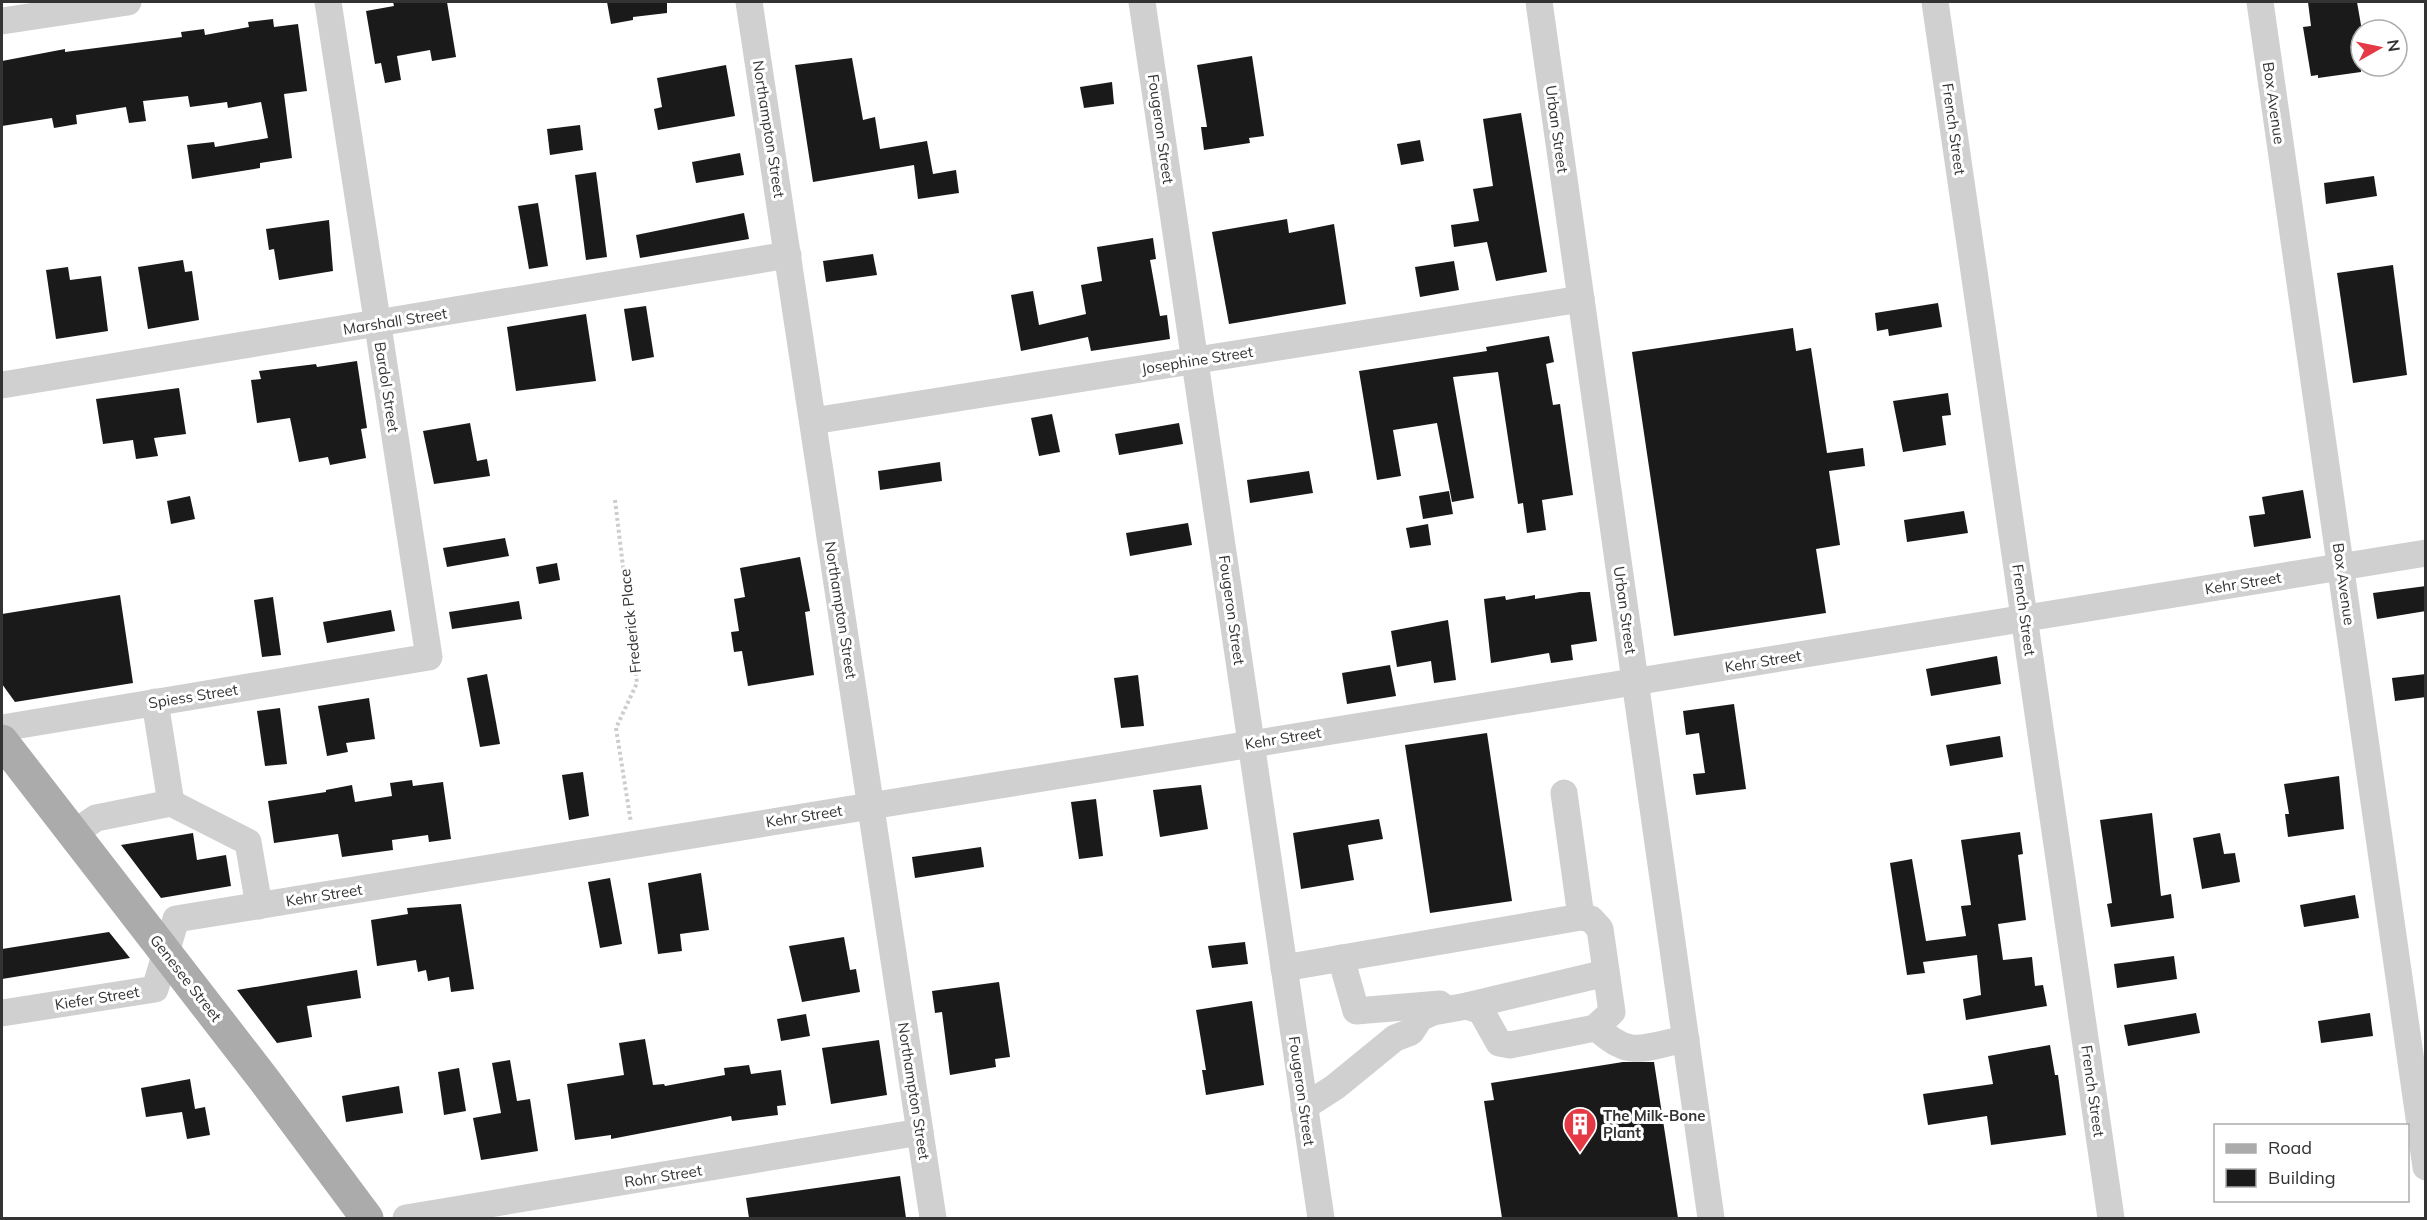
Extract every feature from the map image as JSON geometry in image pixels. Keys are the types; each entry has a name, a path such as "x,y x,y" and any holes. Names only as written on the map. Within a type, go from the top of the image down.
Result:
{"main road":[{"name":"Genesee Street","path":"2,741 166,952 367,1218"}],"street":[{"path":"2,21 128,2"},
{"name":"Bardol Street","path":"328,2 429,657 385,664"},
{"name":"Northampton Street","path":"749,2 933,1218"},
{"name":"Fougeron Street","path":"1142,2 1321,1218"},
{"name":"Urban Street","path":"1539,2 1711,1218"},
{"name":"French Street","path":"1935,2 2111,1218"},
{"name":"Box Avenue","path":"2260,2 2426,1167"},
{"name":"Marshall Street","path":"2,385 788,255"},
{"name":"Josephine Street","path":"813,421 1581,299"},
{"name":"Kehr Street","path":"166,952 176,919 2426,553"},
{"name":"Spiess Street","path":"2,728 385,664"},
{"path":"155,702 171,803"},
{"path":"1564,793 1581,917"},
{"path":"74,832 96,818 171,803 248,843 259,906"},
{"path":"1284,968 1341,958 1581,917 1591,919 1600,929 1612,1012 1596,1027 1510,1045 1499,1043 1481,1011 1435,1003 1356,1011 1341,958"},
{"name":"Kiefer Street","path":"2,1013 155,989 166,952"},
{"path":"1304,1107 1335,1087 1395,1038 1411,1032 1420,1018 1432,1012 1459,1008 1606,973"},
{"path":"1596,1027 1623,1048 1635,1049 1686,1039"},
{"name":"Rohr Street","path":"406,1218 920,1132"}],"path":[{"name":"Frederick Place","path":"615,500 637,683 616,728 634,844"}],"building":[{"path":"393,2 447,2 456,57 432,61 430,50 397,56 401,80 385,83 381,63 375,64 366,11 394,6"},
{"path":"607,2 667,2 667,13 633,17 633,20 611,24"},
{"path":"2308,2 2357,2 2360,18 2349,18 2349,74 2318,78 2318,75 2311,76 2303,27 2311,26"},
{"path":"273,19 274,27 298,24 307,91 284,94 292,158 260,163 260,168 192,179 187,145 214,142 215,147 268,138 261,102 228,108 227,102 190,107 188,96 143,101 146,121 129,123 126,107 76,115 77,124 54,128 52,118 2,126 2,61 65,49 65,52 182,37 181,32 204,29 205,35 249,27 248,22"},
{"path":"1252,56 1264,136 1249,138 1250,143 1204,150 1201,127 1207,127 1197,65"},
{"path":"852,58 863,120 875,117 880,149 927,141 933,174 956,170 959,193 918,199 914,165 813,182 795,65"},
{"path":"726,65 735,116 658,130 654,109 662,107 657,78"},
{"path":"1112,82 1114,104 1084,108 1080,87"},
{"path":"1521,113 1547,272 1496,281 1487,242 1454,247 1451,225 1479,221 1473,189 1493,186 1483,119"},
{"path":"580,125 583,150 550,155 547,129"},
{"path":"1420,140 1424,161 1401,165 1397,144"},
{"path":"740,153 744,175 696,183 692,162"},
{"path":"596,172 607,257 586,260 575,175"},
{"path":"2374,176 2377,196 2326,204 2324,183"},
{"path":"538,203 548,266 529,269 518,206"},
{"path":"744,213 749,239 640,258 636,235"},
{"path":"1287,219 1289,233 1334,224 1346,304 1229,324 1212,232"},
{"path":"329,220 333,271 279,280 274,249 269,250 266,229"},
{"path":"1153,238 1156,259 1150,260 1160,316 1167,315 1170,339 1091,351 1088,337 1021,351 1011,295 1033,291 1039,325 1086,314 1081,285 1102,281 1097,247"},
{"path":"873,254 877,275 826,282 823,261"},
{"path":"183,260 185,272 192,271 199,320 148,329 138,267"},
{"path":"1454,261 1459,290 1420,297 1415,267"},
{"path":"2393,265 2407,375 2353,383 2337,273"},
{"path":"68,267 70,280 101,276 108,331 56,339 46,270"},
{"path":"1938,303 1942,327 1889,336 1888,329 1877,331 1875,313"},
{"path":"646,306 654,357 632,361 624,309"},
{"path":"586,314 596,381 516,391 507,327"},
{"path":"1793,328 1796,351 1811,348 1827,453 1863,448 1865,466 1829,471 1840,545 1816,549 1826,613 1674,636 1632,352"},
{"path":"1549,336 1554,362 1546,364 1553,405 1560,404 1573,495 1542,500 1546,530 1527,533 1523,503 1518,504 1498,372 1453,377 1474,498 1452,502 1437,423 1393,430 1401,476 1377,480 1359,371 1487,351 1486,347"},
{"path":"357,361 367,428 361,429 366,458 330,465 328,457 299,462 290,418 257,423 251,380 261,379 259,371 316,364 317,367"},
{"path":"179,388 186,434 154,438 158,456 136,459 133,440 103,444 96,399"},
{"path":"1948,393 1951,415 1942,416 1946,445 1903,452 1893,401"},
{"path":"1052,414 1060,452 1039,456 1031,418"},
{"path":"470,423 477,461 487,459 490,476 434,484 423,431"},
{"path":"1179,423 1183,444 1119,455 1115,434"},
{"path":"940,462 942,481 880,490 878,471"},
{"path":"1309,471 1313,493 1250,503 1247,480"},
{"path":"2303,490 2311,538 2254,547 2249,516 2265,514 2262,497"},
{"path":"1449,491 1453,514 1423,519 1419,496"},
{"path":"190,496 195,519 171,524 167,501"},
{"path":"1964,511 1968,533 1907,542 1904,520"},
{"path":"1188,523 1192,545 1130,556 1126,533"},
{"path":"1428,524 1431,545 1410,548 1406,528"},
{"path":"505,538 509,556 447,567 443,548"},
{"path":"800,557 810,611 805,612 814,675 748,686 742,651 734,652 731,632 739,631 734,599 745,597 740,568"},
{"path":"557,563 560,580 539,584 536,567"},
{"path":"2426,586 2426,611 2377,619 2373,593"},
{"path":"1590,592 1597,641 1571,645 1573,660 1551,663 1549,653 1491,663 1484,599 1505,596 1506,600 1535,595 1535,599"},
{"path":"120,595 133,683 15,702 2,684 2,614"},
{"path":"273,597 281,655 262,657 254,600"},
{"path":"519,601 522,619 452,629 449,612"},
{"path":"391,610 395,631 327,643 323,622"},
{"path":"1448,620 1456,680 1434,683 1431,661 1397,667 1391,631"},
{"path":"1997,656 2001,684 1931,696 1926,669"},
{"path":"1390,665 1396,696 1347,704 1342,673"},
{"path":"487,674 500,744 480,747 467,678"},
{"path":"2426,674 2426,697 2395,701 2392,678"},
{"path":"1138,675 1144,726 1121,728 1114,678"},
{"path":"369,698 375,739 346,743 348,752 327,756 318,706"},
{"path":"1734,704 1746,789 1696,795 1693,774 1705,773 1699,733 1686,735 1683,711"},
{"path":"280,708 287,764 265,766 257,711"},
{"path":"1487,733 1512,901 1430,913 1405,745"},
{"path":"2000,736 2003,757 1950,766 1946,745"},
{"path":"583,772 589,816 569,820 562,775"},
{"path":"2339,776 2344,829 2288,837 2285,814 2289,814 2284,784"},
{"path":"412,780 413,786 443,782 451,839 429,842 428,835 392,840 393,850 342,857 338,834 274,843 268,801 326,792 326,790 352,785 355,802 392,796 390,783"},
{"path":"1201,785 1208,829 1160,837 1153,790"},
{"path":"1096,799 1103,856 1079,859 1071,802"},
{"path":"2152,813 2161,896 2171,894 2174,918 2111,927 2107,904 2112,903 2100,820"},
{"path":"1379,819 1383,839 1348,845 1354,880 1301,889 1293,833"},
{"path":"2020,832 2023,854 2018,855 2026,920 1998,924 2003,960 2032,957 2035,986 2043,985 2047,1006 1966,1020 1963,999 1981,995 1977,955 1923,962 1925,973 1907,975 1890,863 1912,859 1926,941 1966,936 1961,906 1971,905 1961,840"},
{"path":"193,833 197,860 226,855 231,886 161,898 121,845"},
{"path":"2220,833 2224,854 2235,853 2240,882 2202,889 2193,838"},
{"path":"981,847 984,867 915,878 912,857"},
{"path":"701,873 709,930 680,934 682,951 658,954 648,883"},
{"path":"610,878 622,944 600,948 588,882"},
{"path":"2355,895 2359,918 2304,927 2300,905"},
{"path":"461,904 474,989 451,992 449,977 428,981 426,970 418,972 416,960 377,966 371,920 408,914 407,908"},
{"path":"109,932 130,958 2,979 2,949"},
{"path":"844,937 850,970 856,969 860,992 802,1002 789,946"},
{"path":"1245,942 1248,964 1212,968 1208,946"},
{"path":"2174,956 2177,979 2117,988 2114,964"},
{"path":"357,970 361,998 307,1006 312,1037 277,1043 237,990"},
{"path":"999,982 1010,1057 995,1059 996,1067 950,1075 942,1012 935,1013 932,991"},
{"path":"1252,1001 1264,1085 1206,1095 1202,1070 1206,1070 1196,1010"},
{"path":"2196,1013 2200,1033 2128,1046 2124,1025"},
{"path":"2370,1013 2373,1036 2321,1043 2318,1021"},
{"path":"806,1014 810,1036 781,1041 777,1019"},
{"path":"645,1039 653,1085 664,1084 665,1086 725,1075 724,1068 749,1065 751,1074 781,1070 786,1105 777,1106 778,1115 732,1121 731,1116 611,1139 611,1135 575,1140 567,1084 624,1075 619,1043"},
{"path":"879,1040 887,1095 831,1104 822,1048"},
{"path":"2050,1045 2055,1075 2058,1075 2066,1135 1991,1145 1987,1116 1928,1125 1923,1094 1993,1084 1988,1056"},
{"path":"510,1060 517,1101 530,1099 538,1151 481,1160 473,1118 501,1113 492,1063"},
{"name":"The Milk-Bone Plant","path":"1623,1062 1654,1062 1678,1218 1502,1218 1484,1101 1494,1100 1491,1083"},
{"path":"459,1068 466,1111 444,1115 438,1072"},
{"path":"190,1079 195,1109 205,1107 210,1135 187,1139 182,1112 146,1117 141,1088"},
{"path":"399,1086 403,1113 346,1122 342,1096"},
{"path":"900,1176 906,1218 749,1218 746,1198"}],"place":[{"name":"The Milk-Bone Plant","path":"1580,1153"}]}
